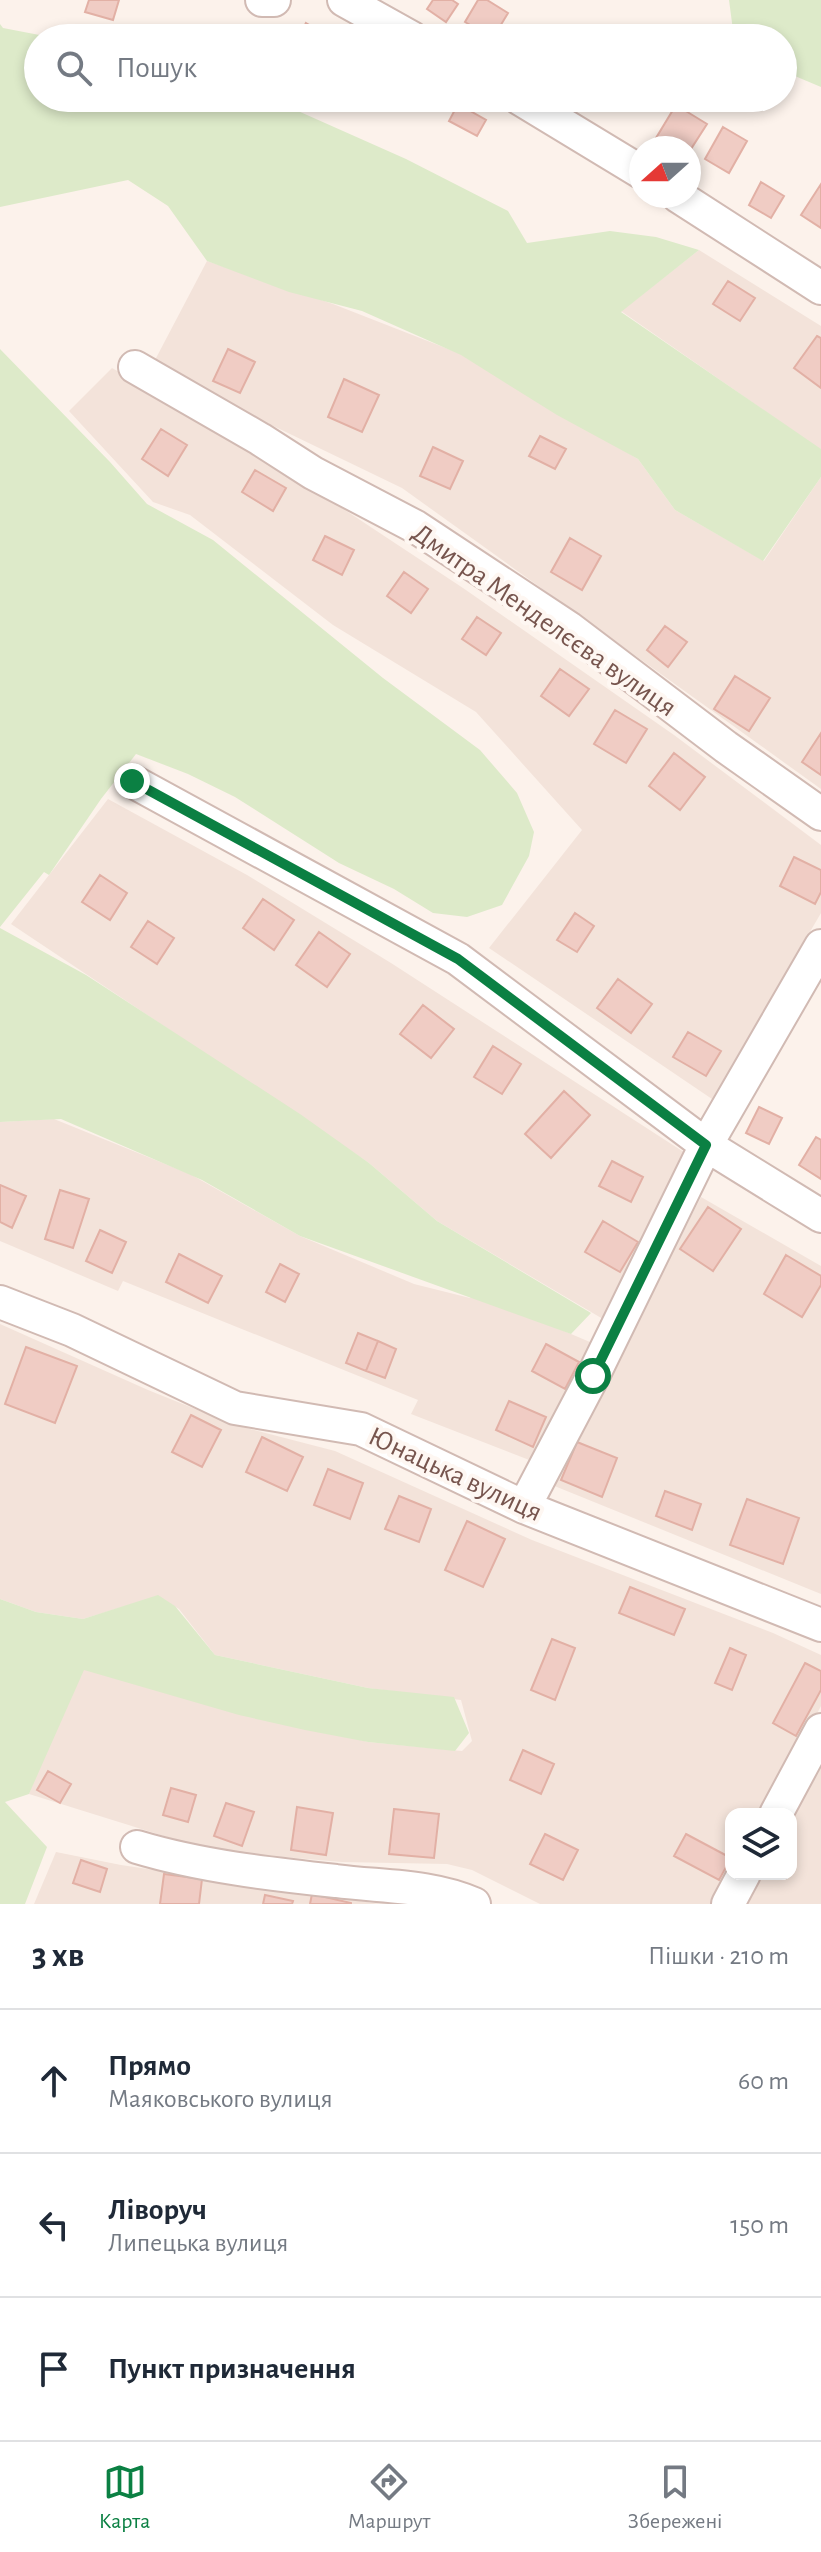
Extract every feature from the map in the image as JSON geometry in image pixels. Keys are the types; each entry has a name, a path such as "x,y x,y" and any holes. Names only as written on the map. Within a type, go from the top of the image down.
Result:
{"street":[{"path":"262,0 274,0"},
{"path":"344,0 387,24"},
{"path":"542,112 629,165"},
{"path":"697,208 821,288"},
{"name":"Дмитра Менделєєва вулиця","path":"135,367 313,473 416,527 569,628 726,747 821,814"},
{"path":"132,781 458,959 706,1145 821,1216"},
{"path":"524,1507 593,1376 706,1145 821,946"},
{"name":"Юнацька вулиця","path":"0,1302 72,1330 235,1408 361,1429 524,1507 821,1625"},
{"path":"779,1808 821,1730"},
{"path":"137,1847 169,1856 332,1881 449,1893 474,1904"},
{"path":"728,1904 741,1880"}],"shaded area":[{"path":"699,250 821,326 821,450 621,311"},
{"path":"207,261 333,304 461,354 638,459 675,510 764,561 821,477 821,789 402,488 261,420 155,360"},
{"path":"112,368 245,444 463,588 674,735 821,845 821,913 712,1099 489,948 582,830 476,712 333,625 190,515 153,502 69,411"},
{"path":"108,799 247,875 391,963 693,1158 608,1322 437,1221 369,1163 11,924"},
{"path":"54,1119 190,1174 300,1236 414,1284 470,1298 474,1293 597,1345 537,1463 411,1414 418,1400 123,1281 118,1291 0,1241 0,1122"},
{"path":"701,1197 821,1266 821,1594 552,1485"},
{"path":"0,1324 235,1425 335,1451 532,1540 773,1633 821,1655 821,1706 767,1808 725,1808 725,1880 728,1880 716,1904 540,1904 472,1870 447,1864 342,1862 212,1851 29,1794 75,1667 368,1742 462,1751 472,1741 461,1700 368,1688 215,1655 179,1609 158,1596 83,1619 36,1612 0,1599"},
{"path":"821,1761 821,1904 746,1904 758,1880 797,1880 796,1808"},
{"path":"56,1852 121,1865 380,1904 34,1904"}],"green space":[{"path":"729,0 821,0 821,87 797,77 797,24 732,24"},
{"path":"0,24 3,28 24,32 24,112 300,112 406,159 508,211 527,243 610,231 656,237 699,250 621,312 821,449 821,477 763,561 675,510 638,459 557,415 461,355 362,311 289,292 207,261 168,206 128,180 0,207"},
{"path":"0,349 147,504 213,540 383,678 480,750 517,793 534,832 529,856 502,905 467,917 433,913 394,889 339,863 235,797 136,754 49,875 44,872 0,927"},
{"path":"0,928 86,975 300,1114 369,1163 437,1221 591,1313 571,1334 300,1236 202,1180 61,1119 0,1122"},
{"path":"158,1595 175,1606 215,1655 368,1688 454,1697 469,1733 455,1751 368,1742 239,1715 84,1670 29,1794 5,1802 47,1847 25,1904 0,1904 0,1599 36,1612 83,1619"}],"building":[{"path":"89,0 119,0 113,20 85,12"},
{"path":"433,0 452,0 458,4 446,22 427,9"},
{"path":"478,0 487,0 508,13 501,24 465,22"},
{"path":"454,112 472,112 486,120 477,136 449,121"},
{"path":"672,112 687,112 707,124 699,136 657,136"},
{"path":"723,127 747,141 729,173 705,159"},
{"path":"761,182 784,196 771,218 749,205"},
{"path":"821,184 821,228 801,215"},
{"path":"728,281 755,298 740,321 713,304"},
{"path":"817,336 821,338 821,388 794,368"},
{"path":"228,349 255,362 240,393 213,381"},
{"path":"344,379 379,395 362,432 328,417"},
{"path":"161,429 187,445 168,476 142,459"},
{"path":"540,436 566,449 555,469 529,456"},
{"path":"433,447 463,461 450,489 420,476"},
{"path":"255,470 286,488 273,511 242,492"},
{"path":"325,536 354,550 342,575 313,560"},
{"path":"570,538 601,556 582,590 551,572"},
{"path":"404,572 428,589 411,613 387,596"},
{"path":"477,617 501,633 486,655 462,639"},
{"path":"665,626 687,642 668,667 647,650"},
{"path":"560,669 589,689 569,716 541,696"},
{"path":"735,676 770,698 749,731 714,709"},
{"path":"615,710 647,729 626,763 594,744"},
{"path":"821,733 821,775 802,762"},
{"path":"674,753 705,777 680,810 649,786"},
{"path":"794,857 821,870 821,892 815,904 780,886"},
{"path":"100,875 127,893 110,920 82,902"},
{"path":"263,899 294,920 274,950 243,928"},
{"path":"575,913 594,926 577,952 557,940"},
{"path":"148,921 174,938 157,964 131,947"},
{"path":"319,932 350,954 327,987 296,965"},
{"path":"618,979 652,1004 631,1033 597,1008"},
{"path":"423,1005 454,1029 431,1058 400,1034"},
{"path":"688,1032 721,1051 706,1076 673,1057"},
{"path":"493,1046 521,1064 502,1094 474,1077"},
{"path":"564,1091 590,1115 551,1158 525,1134"},
{"path":"759,1107 782,1118 769,1144 746,1133"},
{"path":"816,1137 821,1140 821,1179 799,1165"},
{"path":"612,1161 643,1177 631,1202 599,1186"},
{"path":"0,1185 26,1196 12,1228 0,1222"},
{"path":"60,1190 89,1199 73,1248 45,1239"},
{"path":"708,1207 741,1229 713,1271 680,1249"},
{"path":"603,1221 638,1242 620,1272 585,1252"},
{"path":"100,1230 126,1242 112,1273 86,1261"},
{"path":"179,1254 222,1276 208,1303 166,1282"},
{"path":"786,1255 821,1276 821,1285 802,1317 764,1294"},
{"path":"280,1264 299,1274 285,1302 266,1292"},
{"path":"358,1333 378,1341 366,1371 346,1363"},
{"path":"378,1341 396,1349 385,1378 366,1371"},
{"path":"546,1344 579,1362 565,1389 532,1371"},
{"path":"26,1347 77,1366 55,1423 5,1404"},
{"path":"509,1401 546,1417 533,1447 496,1430"},
{"path":"191,1415 221,1430 202,1467 172,1452"},
{"path":"262,1437 303,1457 287,1491 246,1472"},
{"path":"577,1442 617,1458 602,1497 561,1480"},
{"path":"328,1469 363,1483 350,1519 314,1505"},
{"path":"665,1491 701,1504 692,1530 656,1516"},
{"path":"399,1496 431,1509 419,1542 385,1529"},
{"path":"747,1499 799,1518 783,1564 730,1545"},
{"path":"467,1521 505,1539 483,1587 445,1570"},
{"path":"630,1587 685,1609 674,1635 619,1613"},
{"path":"552,1639 575,1648 555,1700 531,1690"},
{"path":"730,1648 746,1655 732,1690 715,1683"},
{"path":"805,1663 821,1671 821,1690 796,1736 773,1723"},
{"path":"523,1750 554,1764 541,1794 510,1780"},
{"path":"48,1771 71,1784 60,1803 37,1790"},
{"path":"171,1788 196,1795 188,1822 163,1815"},
{"path":"226,1803 254,1812 242,1846 214,1836"},
{"path":"297,1807 333,1813 326,1855 291,1850"},
{"path":"394,1809 439,1814 434,1858 389,1854"},
{"path":"545,1834 578,1850 563,1880 530,1864"},
{"path":"686,1834 725,1855 725,1869 719,1880 674,1856"},
{"path":"81,1860 107,1869 100,1892 73,1883"},
{"path":"164,1874 202,1879 199,1904 160,1904"},
{"path":"312,1894 351,1903 351,1904 310,1904"},
{"path":"265,1895 293,1901 292,1904 263,1904"}],"route":[{"path":"132,781 458,959 706,1145 593,1376"}]}
